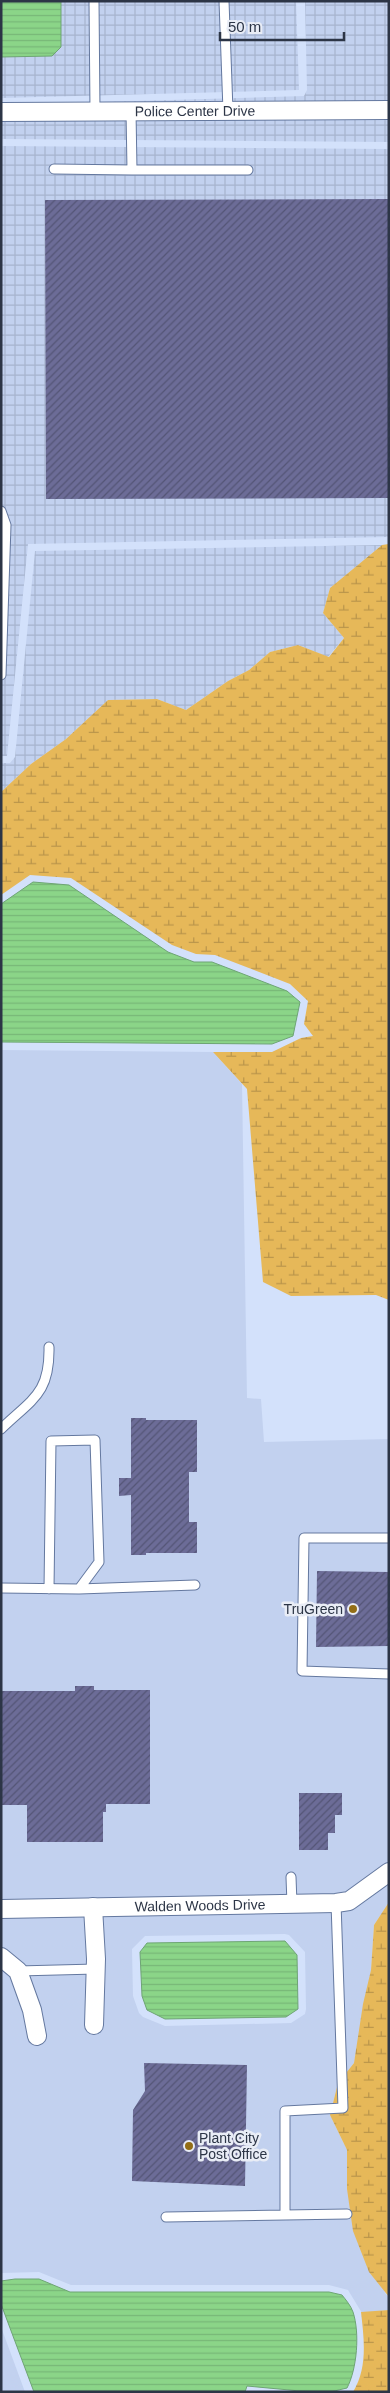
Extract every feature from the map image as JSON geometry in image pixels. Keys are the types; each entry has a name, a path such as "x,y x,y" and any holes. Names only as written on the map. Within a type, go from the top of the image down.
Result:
{"street":[{"name":"Police Center Drive","path":"1,112 389,110"},
{"name":"Walden Woods Drive","path":"1,1909 336,1903 349,1901 389,1872"},
{"path":"93,1907 96,1969 94,2025"},
{"path":"1,1957 18,1971 32,2010 37,2036"}],"lane":[{"path":"94,1 95,111"},
{"path":"224,1 228,111"},
{"path":"131,111 132,170"},
{"path":"54,169 248,170"},
{"path":"1,511 6,525 1,675"},
{"path":"1,1429 43,1388 50,1364 49,1347"},
{"path":"49,1589 51,1441 95,1440 99,1562 80,1590"},
{"path":"389,1538 304,1538 302,1671 389,1674"},
{"path":"1,1588 80,1590 195,1585"},
{"path":"291,1877 292,1904"},
{"path":"285,2215 285,2110 343,2108 336,1903"},
{"path":"18,1971 96,1969"},
{"path":"166,2217 347,2214"}],"shaded area":[{"path":"1,1 296,1 299,90 1,98"},
{"path":"1,1 61,1 61,47 52,56 1,57"},
{"path":"305,1 389,1 389,142 1,139 1,105 304,96 307,90"},
{"path":"1,146 389,149 389,537 28,544 7,756 1,756"},
{"path":"382,545 330,588 323,613 344,638 328,657 298,645 270,652 249,670 228,681 186,710 157,699 108,700 66,739 31,764 1,792 1,763 10,763 15,757 35,551"},
{"path":"33,882 69,885 168,952 194,962 212,962 287,991 300,1002 293,1036 272,1044 1,1042 1,904"},
{"path":"1,1050 213,1052 242,1084 247,1398 261,1399 264,1442 389,1439 389,1902 374,1925 371,1970 354,2063 338,2083 330,2115 347,2150 347,2189 385,2293 389,2297 389,2310 362,2313 348,2290 329,2285 71,2285 39,2272 1,2273","holes":["289,1935 305,1952 306,2009 305,2014 291,2023 165,2026 143,2017 139,2013 133,1996 132,1949 145,1936"]},
{"path":"285,1941 297,1955 298,2009 286,2017 165,2019 147,2010 142,1996 140,1952 147,1943"},
{"path":"39,2279 70,2292 329,2292 342,2295 353,2312 355,2321 357,2340 353,2371 347,2388 330,2392 247,2386 245,2392 34,2392 1,2304 1,2281"},
{"path":"1,2327 25,2392 1,2392"}],"green space":[{"path":"389,544 389,1300 376,1295 291,1296 263,1282 247,1089 213,1052 272,1052 301,1038 313,1036 304,1024 308,1001 290,984 215,955 196,954 172,945 71,878 30,875 1,895 1,792 31,764 66,739 108,700 157,699 186,710 228,681 249,670 270,652 298,645 329,657 344,638 323,613 330,588 382,545"},
{"path":"389,1902 389,2297 369,2272 353,2231 347,2189 347,2150 330,2115 338,2083 354,2063 363,2004 371,1970 374,1925"},
{"path":"389,2310 389,2392 353,2392 361,2373 364,2353 361,2312"}],"building":[{"path":"389,199 389,498 46,499 45,200"},
{"path":"131,1418 146,1418 146,1420 197,1420 197,1472 189,1472 189,1522 197,1522 197,1553 146,1553 146,1555 131,1555 131,1495 119,1496 119,1478 131,1478"},
{"name":"TruGreen","path":"317,1571 389,1572 389,1646 316,1647"},
{"path":"75,1686 94,1686 94,1690 150,1690 150,1804 106,1804 106,1812 103,1812 103,1842 27,1842 27,1805 1,1805 1,1691 75,1691"},
{"path":"299,1793 342,1793 342,1815 335,1815 335,1833 328,1833 328,1850 299,1850"},
{"name":"Plant City Post Office","path":"144,2063 247,2065 245,2186 132,2181 133,2110 145,2091"}],"place":[{"name":"TruGreen","path":"353,1609"},
{"name":"Plant City Post Office","path":"189,2146"}]}
